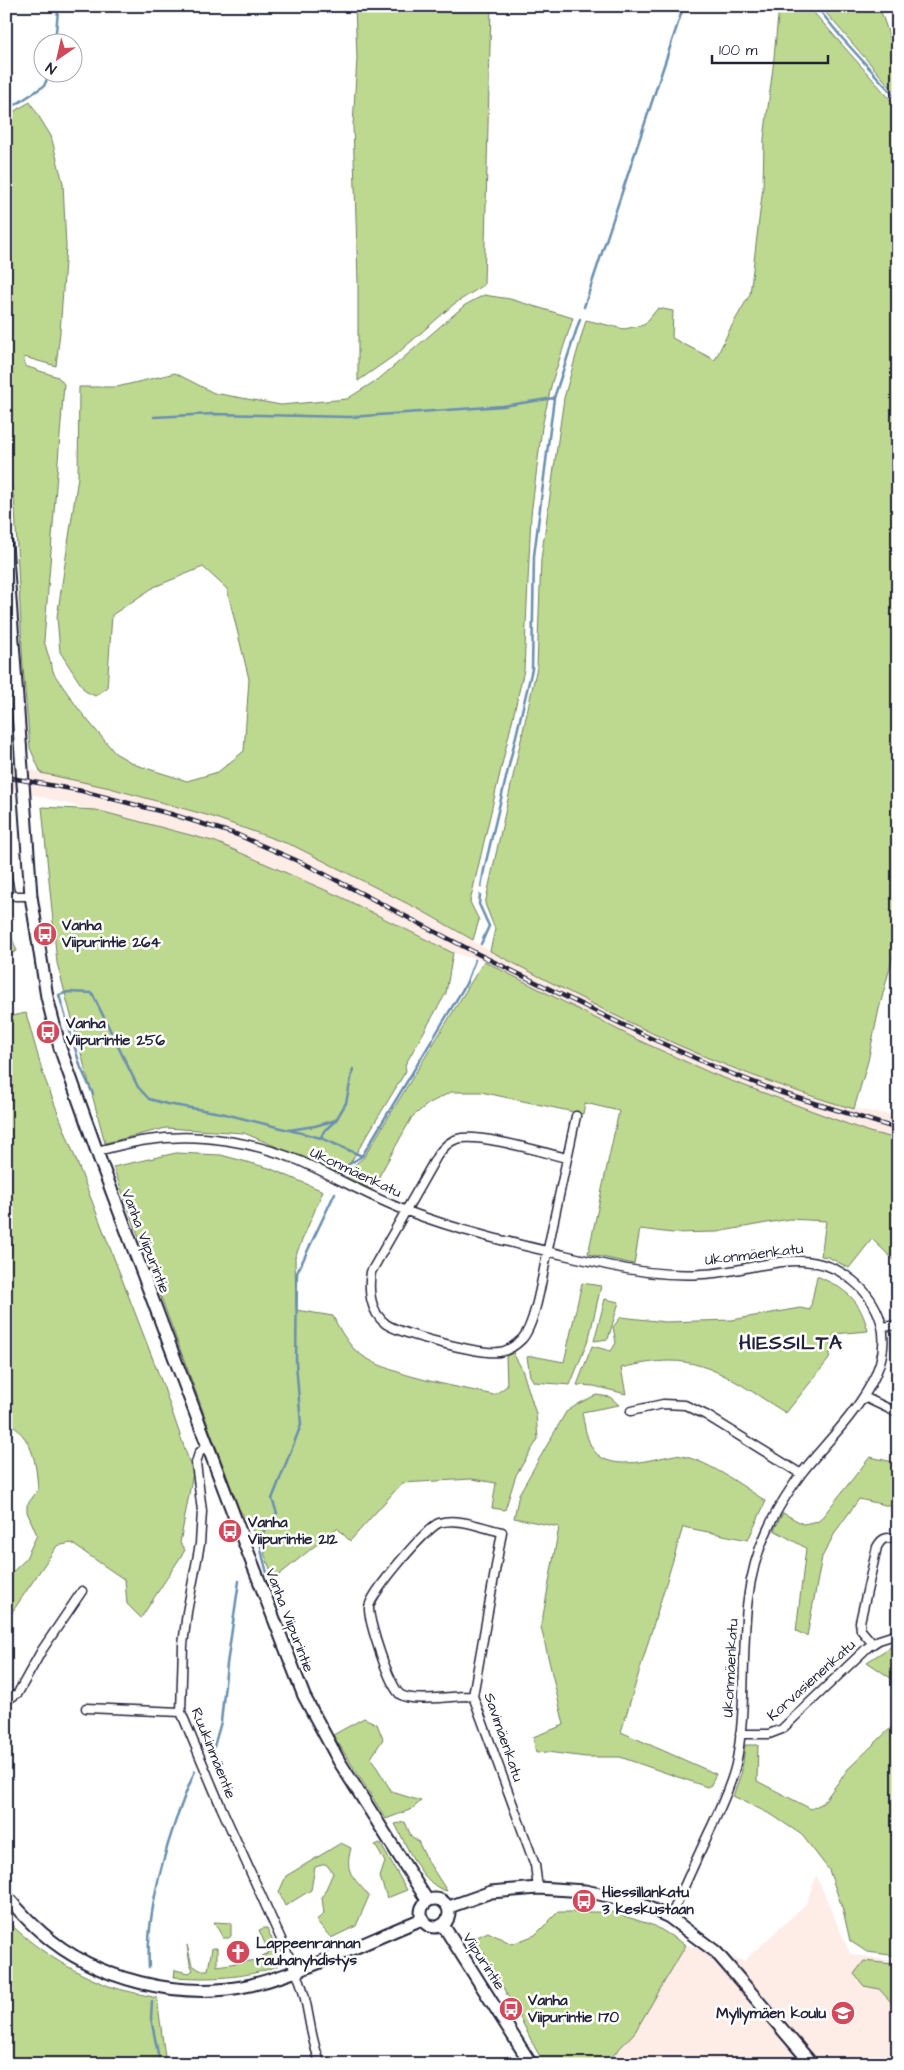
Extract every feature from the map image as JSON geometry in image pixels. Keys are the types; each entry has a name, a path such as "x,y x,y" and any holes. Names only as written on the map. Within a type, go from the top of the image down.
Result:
{"street":[{"name":"Vanha Viipurintie","path":"6,543 30,896 47,997 60,1048 285,1650 312,1712 339,1761 427,1900"},
{"path":"6,871 10,894 30,896"},
{"path":"567,1158 479,1138 455,1140 445,1147 437,1156 371,1272 368,1286 371,1301 377,1314 385,1323 405,1333 484,1352 500,1352 512,1347 522,1338 530,1325 547,1251 567,1158 576,1116"},
{"name":"Ukonmäenkatu","path":"97,1151 157,1139 214,1139 240,1143 267,1149 302,1162 340,1182 406,1211 458,1228 547,1251 650,1273 704,1274 796,1260 825,1263 844,1273 860,1287 872,1302 882,1327 880,1363 874,1380 864,1397 801,1474 780,1505 765,1533 755,1562 746,1611 740,1734 735,1765 728,1790 669,1917"},
{"path":"882,1327 898,1325"},
{"path":"864,1397 898,1413"},
{"path":"631,1411 663,1404 685,1405 706,1415 801,1474"},
{"name":"Ruukinmäentie","path":"207,1445 199,1453 196,1463 202,1511 200,1544 187,1612 183,1645 181,1712 225,1815 296,1971 304,1993 316,2053 321,2064"},
{"name":"Savimäenkatu","path":"473,1696 455,1695 420,1699 407,1698 400,1694 390,1682 371,1621 369,1607 376,1591 418,1541 439,1523 457,1521 502,1532 473,1696 533,1858 538,1878 538,1888"},
{"path":"873,1644 861,1630 860,1622 877,1547 883,1538 898,1539"},
{"path":"6,1701 18,1693 42,1650 82,1592"},
{"name":"Korvasienenkatu","path":"740,1734 769,1734 782,1729 873,1644 891,1635 898,1634"},
{"path":"86,1708 181,1712"},
{"path":"448,1907 491,1892 538,1888 607,1894 636,1902 669,1917 716,1952 812,2064"},
{"path":"6,1896 42,1932 64,1949 89,1963 142,1983 200,1990 251,1985 296,1971 422,1919"},
{"path":"427,1900 442,1900 448,1907 449,1918 443,1926 429,1926 422,1919 421,1909 427,1900"},
{"name":"Viipurintie","path":"443,1926 532,2064"}],"shaded area":[{"path":"6,764 110,788 210,816 294,846 424,912 490,951 653,1034 731,1068 812,1097 854,1109 898,1116 898,1139 869,1132 713,1074 638,1040 484,961 453,953 341,897 216,842 6,788"},
{"path":"816,1875 850,1954 898,1962 898,2064 605,2064 635,2032 686,1945 744,1961 806,1904"}],"green space":[{"path":"355,6 491,6 484,285 454,304 398,353 358,381 358,281 353,125 357,58"},
{"path":"779,6 808,6 898,108 898,937 879,1009 868,1061 854,1109 803,1093 703,1056 612,1014 490,951 495,929 485,904 537,667 541,559 564,398 586,320 624,329 644,325 658,308 673,311 672,338 715,360 750,294 763,187 764,139"},
{"path":"820,6 879,6 898,61 898,96"},
{"path":"30,102 51,136 63,183 66,247 56,366 24,357 25,366 58,377 64,384 44,641 54,674 80,711 115,753 136,765 187,781 218,772 244,751 249,679 227,589 203,567 154,587 112,615 107,688 95,696 85,691 60,652 57,617 78,477 79,387 117,387 175,373 214,393 281,405 347,399 380,378 465,305 484,295 510,299 573,318 552,382 542,427 531,515 524,670 470,902 479,920 473,940 424,912 294,846 210,816 110,788 41,773 30,748 23,667 15,508 6,447 6,116"},
{"path":"42,807 96,810 216,842 341,897 453,953 446,993 405,1065 406,1071 343,1175 244,1133 166,1128 105,1143 57,963"},
{"path":"6,922 17,951 6,955"},
{"path":"484,961 638,1040 713,1074 869,1132 898,1139 898,1264 872,1239 849,1268 828,1257 821,1256 826,1221 789,1219 717,1232 672,1233 640,1229 634,1264 588,1254 619,1111 585,1103 583,1114 481,1092 451,1092 428,1104 412,1117 372,1189 346,1178 352,1167 364,1157"},
{"path":"26,1013 43,1074 164,1388 193,1473 180,1543 185,1550 141,1618 127,1604 125,1580 71,1543 57,1546 6,1621 6,1578 25,1560 37,1535 27,1512 27,1505 38,1490 34,1459 22,1435 6,1421 6,1318 12,1308 6,1268 6,1017"},
{"path":"176,1153 221,1155 269,1168 323,1191 295,1257 296,1310 333,1316 353,1348 365,1357 399,1372 419,1378 494,1395 507,1386 506,1356 513,1353 522,1369 536,1414 538,1439 516,1475 505,1510 492,1508 496,1483 472,1479 402,1483 350,1541 337,1528 274,1579 264,1553 268,1549 262,1544 262,1531 256,1536 239,1509 113,1167"},
{"path":"817,1276 850,1296 861,1311 868,1331 834,1334 829,1359 786,1413 731,1379 702,1366 687,1362 658,1362 621,1368 626,1394 594,1386 577,1385 592,1346 611,1351 616,1343 613,1327 621,1317 665,1322 732,1320 800,1308 810,1310"},
{"path":"582,1283 601,1286 589,1338 570,1385 534,1382 530,1376 527,1357 532,1356 564,1362"},
{"path":"605,1299 619,1302 608,1339 594,1341"},
{"path":"596,1395 610,1397 619,1405 582,1412 589,1442 598,1455 618,1463 642,1462 675,1455 687,1457 722,1473 766,1501 748,1540 683,1527 621,1732 716,1774 711,1785 707,1787 620,1757 586,1757 547,1752 536,1753 533,1737 564,1725 541,1627 559,1527 514,1518 519,1494 566,1412"},
{"path":"870,1457 898,1463 898,1508 859,1499 836,1531 822,1557 807,1636 796,1631 806,1548 774,1530 783,1513 803,1524 819,1521"},
{"path":"898,1642 898,1695 892,1679 867,1662"},
{"path":"364,1718 377,1724 383,1739 371,1758 392,1792 421,1801 412,1809 386,1819 333,1735"},
{"path":"898,1721 898,1956 867,1952 850,1941 843,1910 829,1870 802,1835 772,1815 733,1796 742,1771 745,1745 758,1745 757,1781 811,1809 823,1803 848,1769"},
{"path":"405,1822 411,1836 418,1841 427,1860 447,1891 438,1888 422,1873 395,1824"},
{"path":"341,1843 351,1848 349,1869 354,1879 369,1896 356,1926 331,1938 316,1920 324,1914 322,1898 333,1873 326,1864 315,1867 311,1890 285,1906 279,1892 286,1876"},
{"path":"380,1843 407,1890 387,1898 380,1877 385,1862 375,1845"},
{"path":"558,1912 612,1912 655,1926 686,1945 635,2032 605,2064 545,2064 475,1938 488,1932 512,1944 535,1935"},
{"path":"6,1919 28,1940 81,1974 109,1986 157,1998 166,2064 6,2064"},
{"path":"214,1922 231,1923 231,1936 223,1938"},
{"path":"267,1928 280,1958 280,1964 277,1966 239,1976 174,1977 175,1970 189,1973 193,1970 190,1964 187,1945 192,1965 200,1970 208,1970 212,1948 217,1948 217,1966 263,1959 262,1956 269,1953 259,1930"},
{"path":"864,1961 892,1964 898,1970 898,2017 894,2013 893,2004 879,1989 864,1986 854,1974"}],"waterway":[{"path":"56,6 58,11 56,32"},
{"path":"584,307 683,8 686,6"},
{"path":"816,6 898,100"},
{"path":"6,111 44,86 46,82"},
{"path":"481,887 532,669 534,556 554,398 580,319"},
{"path":"154,417 213,414 350,417 503,406 554,398"},
{"path":"480,895 479,904 489,926 481,944"},
{"path":"343,1175 348,1165 362,1156 466,984 475,960"},
{"path":"93,1094 81,1068 59,995 68,992 92,993 138,1087 149,1099 221,1113 321,1138 362,1156"},
{"path":"289,1130 336,1120 346,1103 353,1069"},
{"path":"321,1137 324,1131 335,1121"},
{"path":"267,1573 261,1547 262,1535 277,1513 272,1499 301,1425 296,1363 297,1273 335,1193"},
{"path":"211,1757 221,1722 239,1581"},
{"path":"149,1967 151,1919 155,1893 177,1816 195,1771"},
{"path":"152,2001 151,2018 160,2064"}],"railway":[{"path":"6,777 82,791 171,814 238,835 307,865 478,954 646,1036 717,1068 779,1092 898,1129"}],"place":[{"name":"Vanha Viipurintie 264","path":"45,934"},
{"name":"Vanha Viipurintie 256","path":"48,1032"},
{"name":"Vanha Viipurintie 212","path":"230,1531"},
{"name":"Hiessillankatu 3 keskustaan","path":"584,1901"},
{"name":"Lappeenrannan rauhanyhdistys","path":"238,1952"},
{"name":"Vanha Viipurintie 170","path":"511,2009"},
{"name":"Myllymäen koulu","path":"843,2013"}],"district":[{"name":"HIESSILTA","path":"791,1342"}]}
